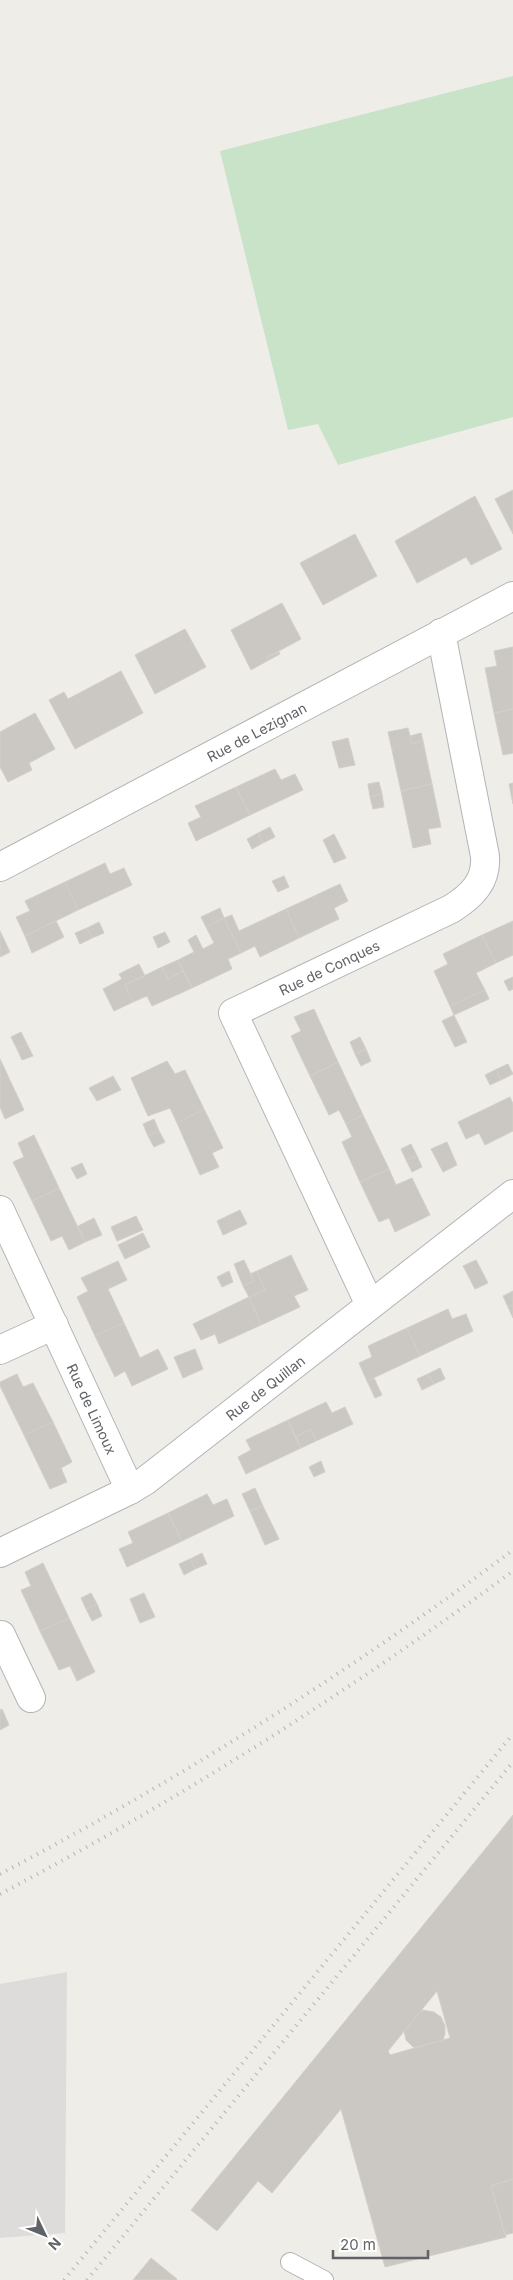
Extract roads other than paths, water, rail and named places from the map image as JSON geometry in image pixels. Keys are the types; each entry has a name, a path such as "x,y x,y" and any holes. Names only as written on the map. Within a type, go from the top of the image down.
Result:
{"street":[{"name":"Rue de Lezignan","path":"0,867 513,596"},
{"name":"Rue de Conques","path":"370,1305 233,1013 451,909 474,891 482,879 486,868 485,856 441,633"},
{"name":"Rue de Quillan","path":"0,1553 130,1490 513,1194"},
{"name":"Rue de Limoux","path":"0,1210 130,1490"},
{"path":"0,1350 54,1325"},
{"path":"0,1634 31,1698"}],"lane":[{"path":"290,2262 324,2280"}],"railway":[{"path":"0,1874 133,1801 263,1722 390,1638 513,1550"},
{"path":"0,1894 133,1821 262,1742 389,1659 513,1571"},
{"path":"64,2280 513,1734"},
{"path":"87,2280 513,1762"}]}
